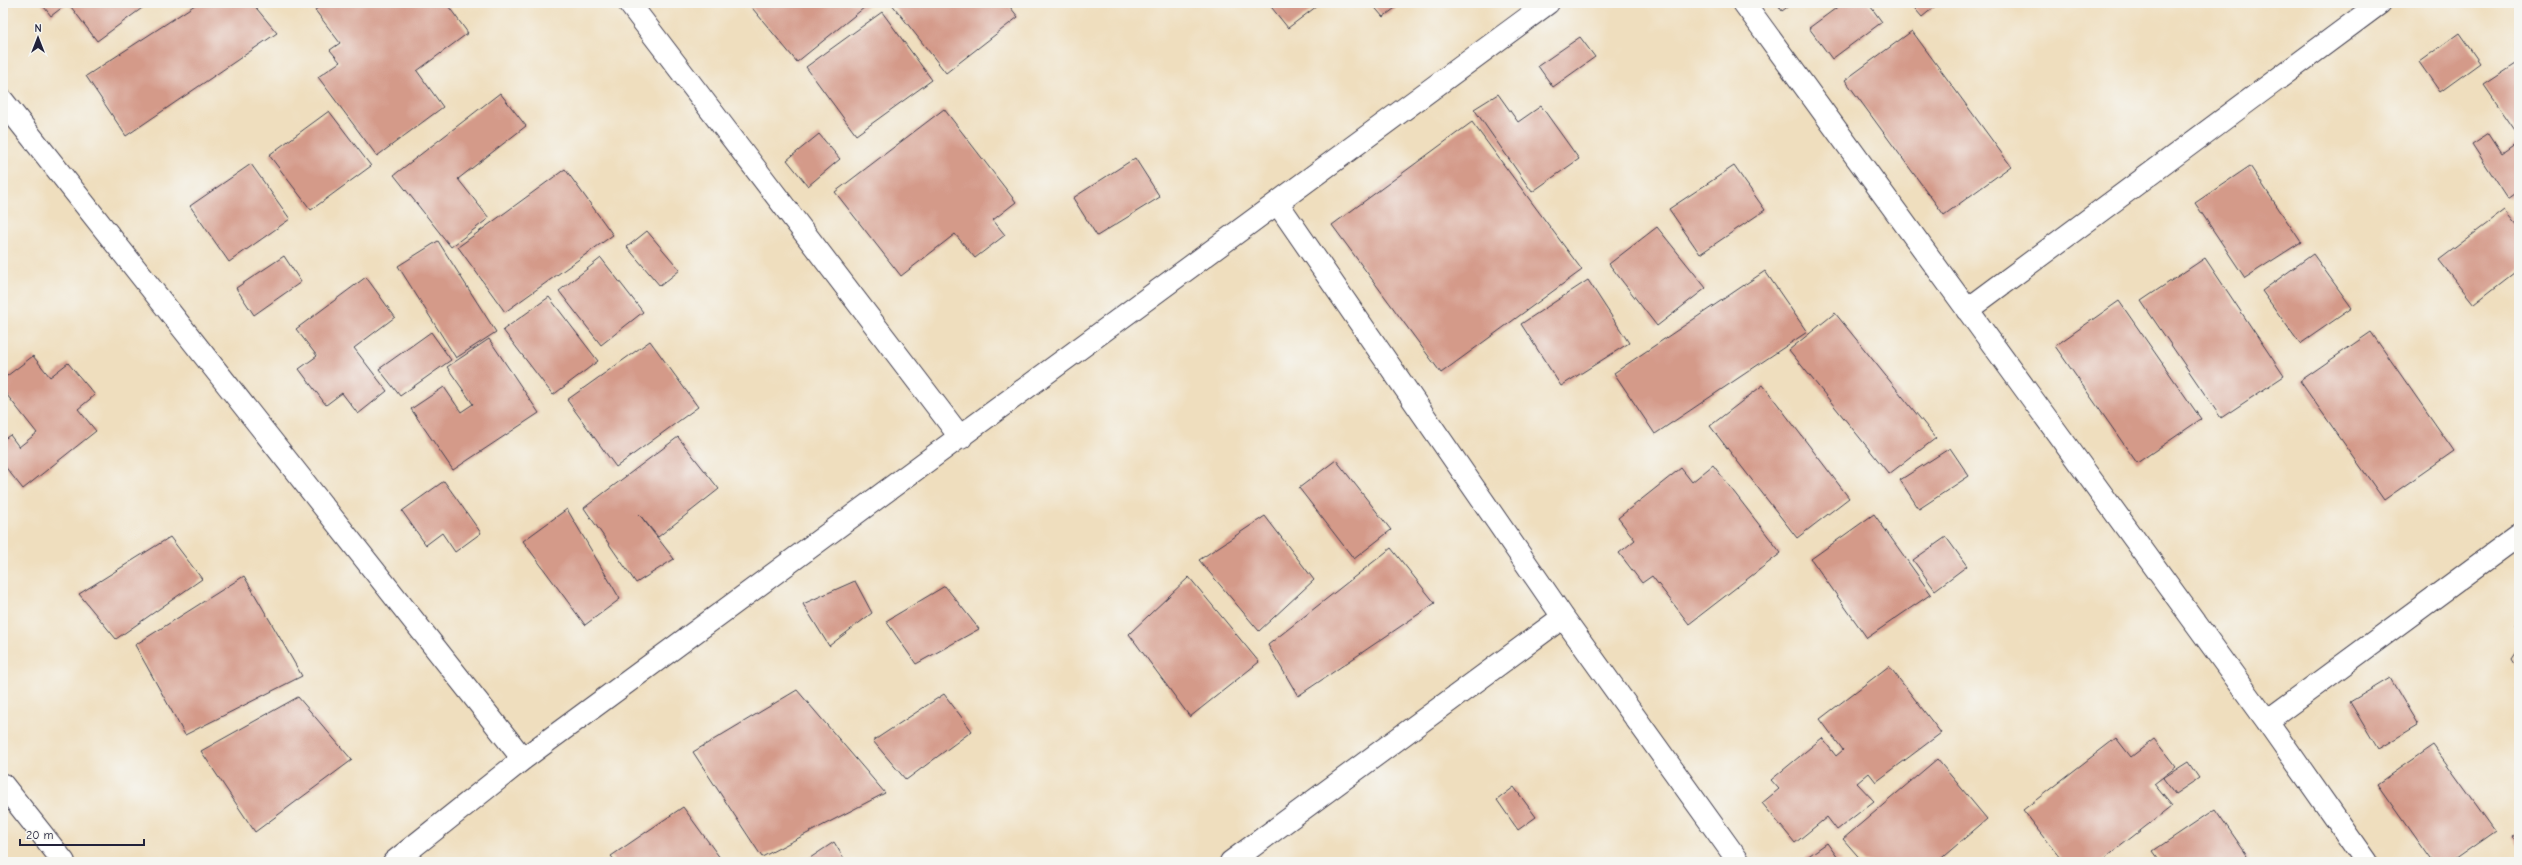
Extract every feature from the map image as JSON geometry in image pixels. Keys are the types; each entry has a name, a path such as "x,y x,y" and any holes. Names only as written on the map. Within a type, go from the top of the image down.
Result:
{"street":[{"path":"394,862 523,759 961,438 1548,3"},
{"path":"1744,3 2267,721 2366,862"},
{"path":"1967,310 2380,3"},
{"path":"637,6 961,438"},
{"path":"3,101 523,759"},
{"path":"1278,204 1563,617 1740,862"},
{"path":"2267,721 2519,536"},
{"path":"1231,862 1563,617"},
{"path":"3,786 64,862"}],"building":[{"path":"41,3 68,3 51,16"},
{"path":"68,3 149,3 97,41"},
{"path":"198,3 252,3 277,33 126,136 86,76"},
{"path":"325,3 446,3 468,33 417,71 443,107 377,156 318,77 340,62 330,50 340,43 315,10"},
{"path":"748,3 870,3 797,62"},
{"path":"891,3 1007,3 1018,17 946,73"},
{"path":"1268,3 1321,3 1288,28"},
{"path":"1371,3 1402,3 1383,17"},
{"path":"1777,3 1793,3 1782,11"},
{"path":"1843,3 1868,3 1882,22 1832,59 1809,28"},
{"path":"1910,3 1939,3 1922,17"},
{"path":"882,12 932,80 856,135 806,67"},
{"path":"1912,31 2011,166 1944,215 1845,80"},
{"path":"2459,33 2480,63 2440,92 2419,62"},
{"path":"1580,37 1595,57 1553,87 1538,66"},
{"path":"2519,62 2519,136 2484,85"},
{"path":"500,93 526,126 458,179 489,218 451,247 394,175"},
{"path":"1498,94 1518,122 1541,106 1579,159 1532,192 1474,109"},
{"path":"944,109 1016,202 993,220 1005,235 975,258 955,234 901,276 835,192"},
{"path":"329,111 371,166 311,210 269,155"},
{"path":"1472,122 1582,270 1441,373 1332,225"},
{"path":"2489,133 2502,153 2519,141 2519,191 2508,199 2472,144"},
{"path":"819,134 840,159 808,186 787,160"},
{"path":"1135,158 1160,197 1097,236 1073,198"},
{"path":"251,164 290,219 229,262 190,206"},
{"path":"1734,166 1765,210 1700,254 1669,209"},
{"path":"2250,166 2301,242 2245,278 2195,203"},
{"path":"565,169 613,235 505,312 458,247"},
{"path":"2505,210 2519,227 2519,269 2474,304 2439,260"},
{"path":"1657,227 1706,288 1657,326 1609,264"},
{"path":"647,231 680,270 660,286 627,247"},
{"path":"438,241 496,332 456,358 398,266"},
{"path":"2313,254 2352,308 2300,344 2262,291"},
{"path":"284,256 301,282 254,315 236,288"},
{"path":"601,258 643,312 601,345 559,291"},
{"path":"2205,258 2284,376 2221,418 2141,301"},
{"path":"1765,271 1807,332 1655,434 1614,373"},
{"path":"366,277 395,317 354,348 387,391 358,414 342,393 326,405 299,369 317,356 296,329"},
{"path":"1588,280 1629,343 1561,386 1521,324"},
{"path":"549,297 598,361 553,395 503,330"},
{"path":"2119,301 2201,419 2137,463 2055,346"},
{"path":"1835,313 1936,438 1889,474 1789,350"},
{"path":"431,332 451,360 400,396 379,369"},
{"path":"2371,332 2454,451 2384,500 2300,381"},
{"path":"489,339 539,413 453,470 411,409 444,387 461,412 473,404 447,367"},
{"path":"650,341 698,407 616,467 567,400"},
{"path":"33,356 50,377 68,363 95,395 78,409 96,431 23,489 3,464 3,440 10,435 19,447 37,433 3,390 3,379"},
{"path":"1763,385 1849,498 1797,538 1710,426"},
{"path":"678,437 719,489 658,537 639,514 674,559 636,583 584,508"},
{"path":"1950,448 1969,476 1919,509 1900,480"},
{"path":"1336,460 1391,530 1354,559 1299,488"},
{"path":"1713,465 1781,553 1689,624 1652,576 1642,583 1619,553 1635,540 1618,518 1681,468 1692,482"},
{"path":"444,481 481,533 455,552 442,533 426,545 402,511"},
{"path":"567,509 620,599 585,625 523,541"},
{"path":"1874,514 1931,594 1867,638 1811,559"},
{"path":"1265,516 1314,580 1259,631 1199,560"},
{"path":"170,537 202,579 116,639 79,594"},
{"path":"1946,537 1967,566 1935,590 1913,560"},
{"path":"1391,548 1435,603 1298,696 1268,645"},
{"path":"244,576 302,676 185,735 135,645"},
{"path":"1189,577 1259,662 1190,717 1129,634"},
{"path":"855,581 872,613 829,646 803,604"},
{"path":"945,586 979,629 916,664 886,621"},
{"path":"2519,622 2519,635 2514,624"},
{"path":"2519,650 2519,669 2513,659"},
{"path":"1889,666 1941,733 1876,782 1869,773 1857,783 1874,801 1837,830 1827,817 1795,843 1762,803 1779,789 1771,780 1822,738 1836,756 1843,750 1820,719"},
{"path":"2390,678 2418,725 2378,749 2350,702"},
{"path":"797,690 885,793 762,857 693,752"},
{"path":"944,694 972,731 906,780 873,741"},
{"path":"298,697 352,760 255,832 201,751"},
{"path":"2116,738 2131,757 2154,739 2176,767 2154,784 2172,806 2100,862 2064,862 2023,810"},
{"path":"2433,745 2495,831 2451,862 2432,862 2377,784"},
{"path":"1937,759 1987,819 1937,862 1863,862 1843,839"},
{"path":"2188,762 2199,778 2175,794 2163,778"},
{"path":"1514,787 1536,817 1518,830 1497,800"},
{"path":"683,807 723,862 616,862 611,856"},
{"path":"2215,809 2249,858 2243,862 2161,862 2153,851"},
{"path":"2519,832 2519,846 2512,837"},
{"path":"834,842 846,862 804,862"},
{"path":"1827,843 1841,862 1800,862"}]}
